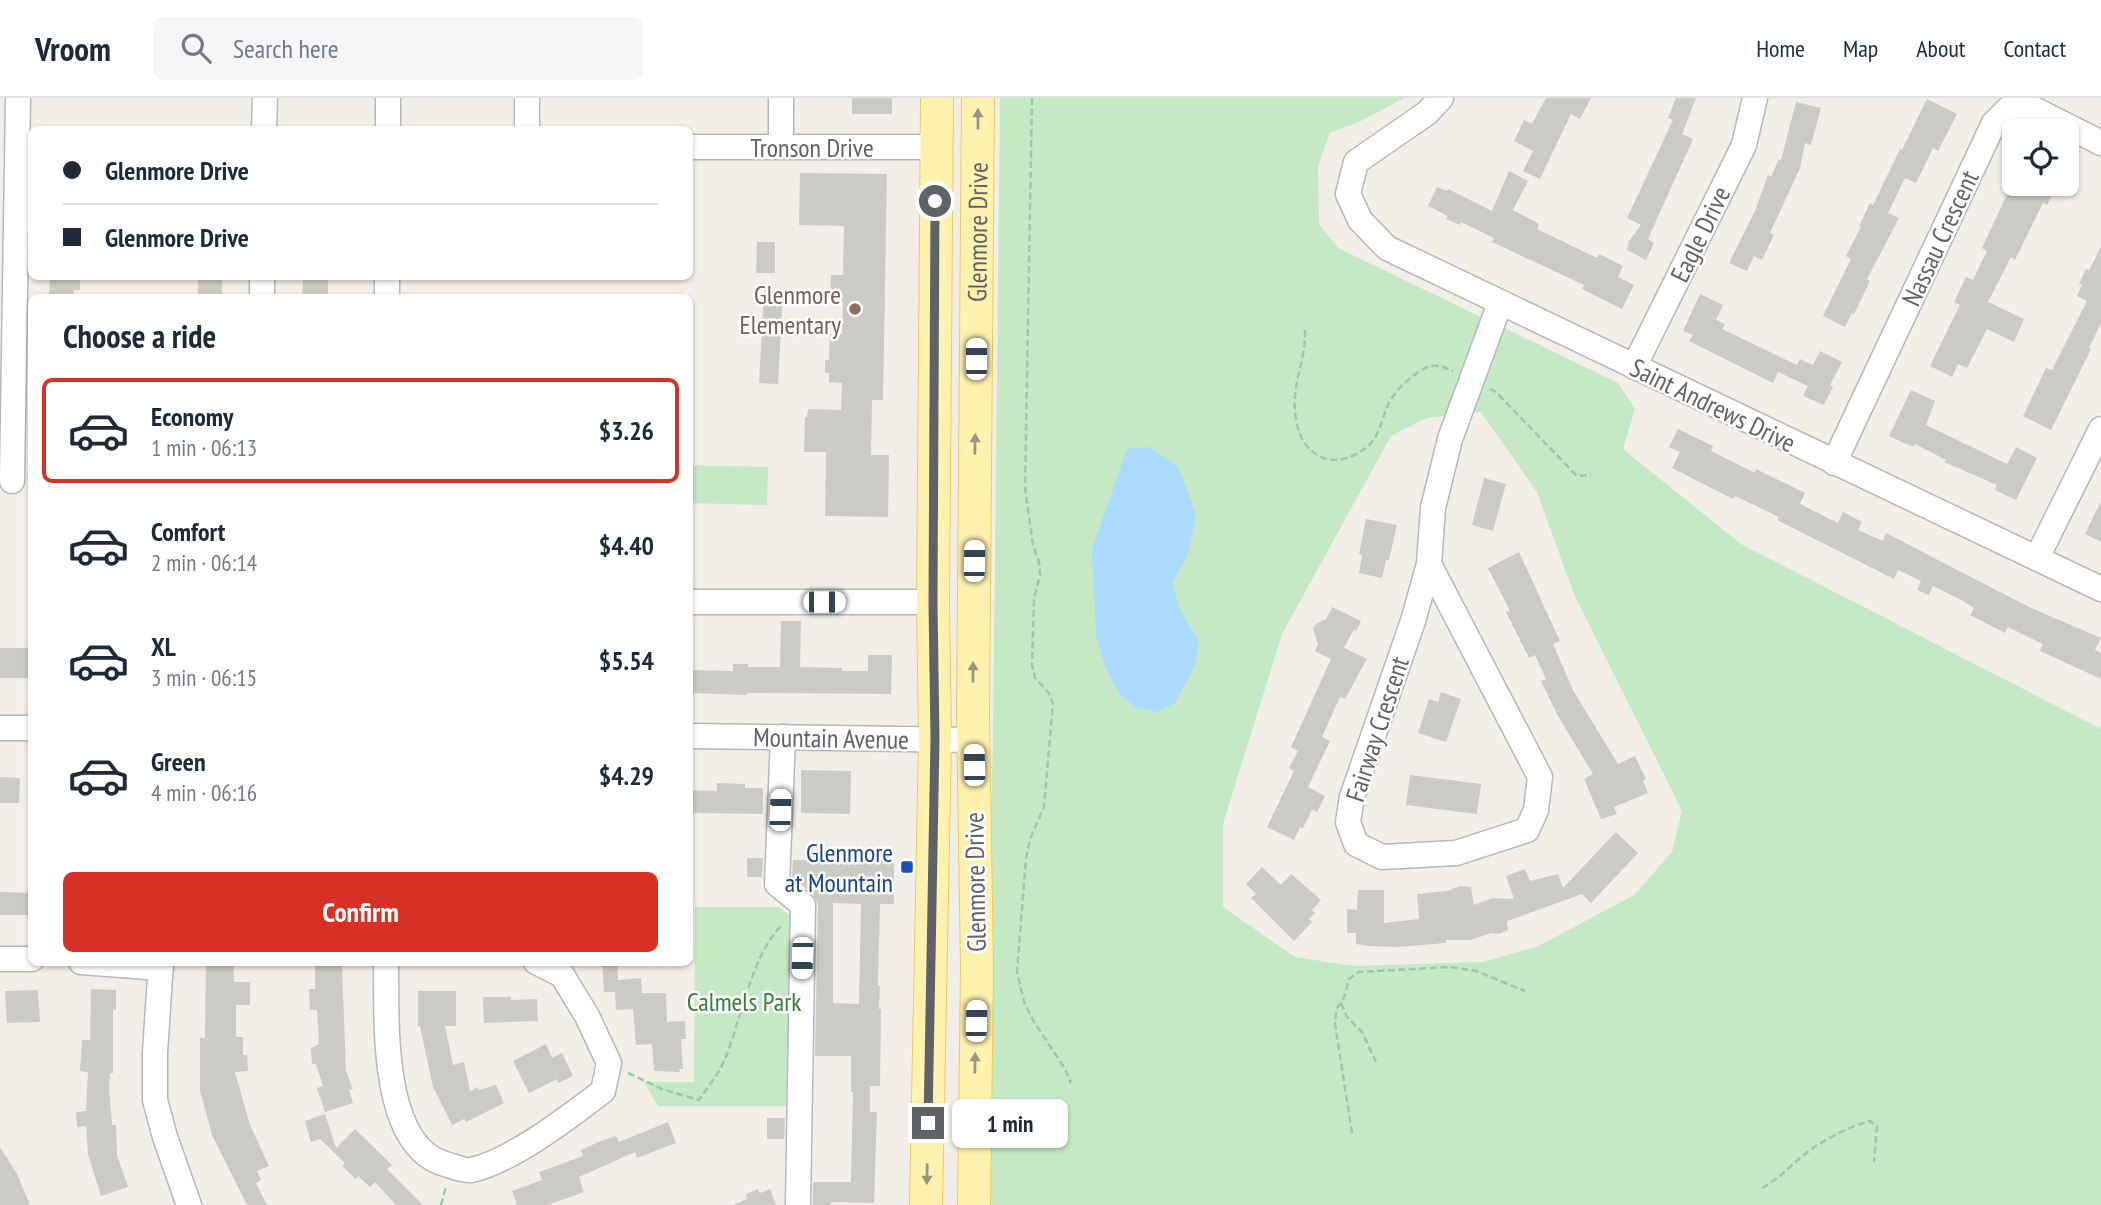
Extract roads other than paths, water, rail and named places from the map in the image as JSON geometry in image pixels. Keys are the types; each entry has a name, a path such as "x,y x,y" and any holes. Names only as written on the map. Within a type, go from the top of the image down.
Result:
{"main road":[{"name":"Glenmore Drive","path":"926,1205 935,739 933,602 937,98"},
{"name":"Glenmore Drive","path":"974,1205 978,98"},
{"path":"935,739 947,768 956,812 976,969"}],"street":[{"path":"12,481 18,98"},
{"path":"264,126 265,98"},
{"path":"388,98 388,126"},
{"path":"527,98 527,126"},
{"path":"781,98 781,148"},
{"name":"Saint Andrews Drive","path":"1440,98 1427,113 1356,162 1348,194 1360,220 1387,248 2101,589"},
{"name":"Eagle Drive","path":"1634,367 1744,145 1755,98"},
{"name":"Nassau Crescent","path":"1834,463 1994,123 2008,109 2030,107 2101,143"},
{"name":"Tronson Drive","path":"693,147 935,147"},
{"name":"Fairway Crescent","path":"1429,564 1540,777 1536,810 1527,830 1456,853 1382,857 1356,844 1348,822 1352,797 1413,621 1429,564 1433,508 1450,439 1500,303"},
{"path":"2037,558 2101,429"},
{"path":"693,602 933,602"},
{"path":"0,728 28,728"},
{"name":"Mountain Avenue","path":"693,736 974,740"},
{"path":"783,737 777,884 803,905 797,1205"},
{"path":"0,959 28,959"},
{"path":"161,966 155,1100 164,1137 189,1205"},
{"path":"386,966 388,1067 405,1132 433,1161 468,1171 497,1161 562,1122 603,1091 609,1063 587,1016 562,975 544,966"}],"water":[{"path":"1148,447 1178,466 1196,514 1188,555 1172,583 1180,610 1199,640 1195,665 1175,703 1157,712 1137,708 1120,695 1106,669 1096,635 1092,549 1127,449"}],"place":[{"name":"Glenmore Elementary","path":"855,309"},
{"name":"Glenmore at Mountain","path":"907,867"}],"park label":[{"name":"Calmels Park","path":"744,1001"}]}
